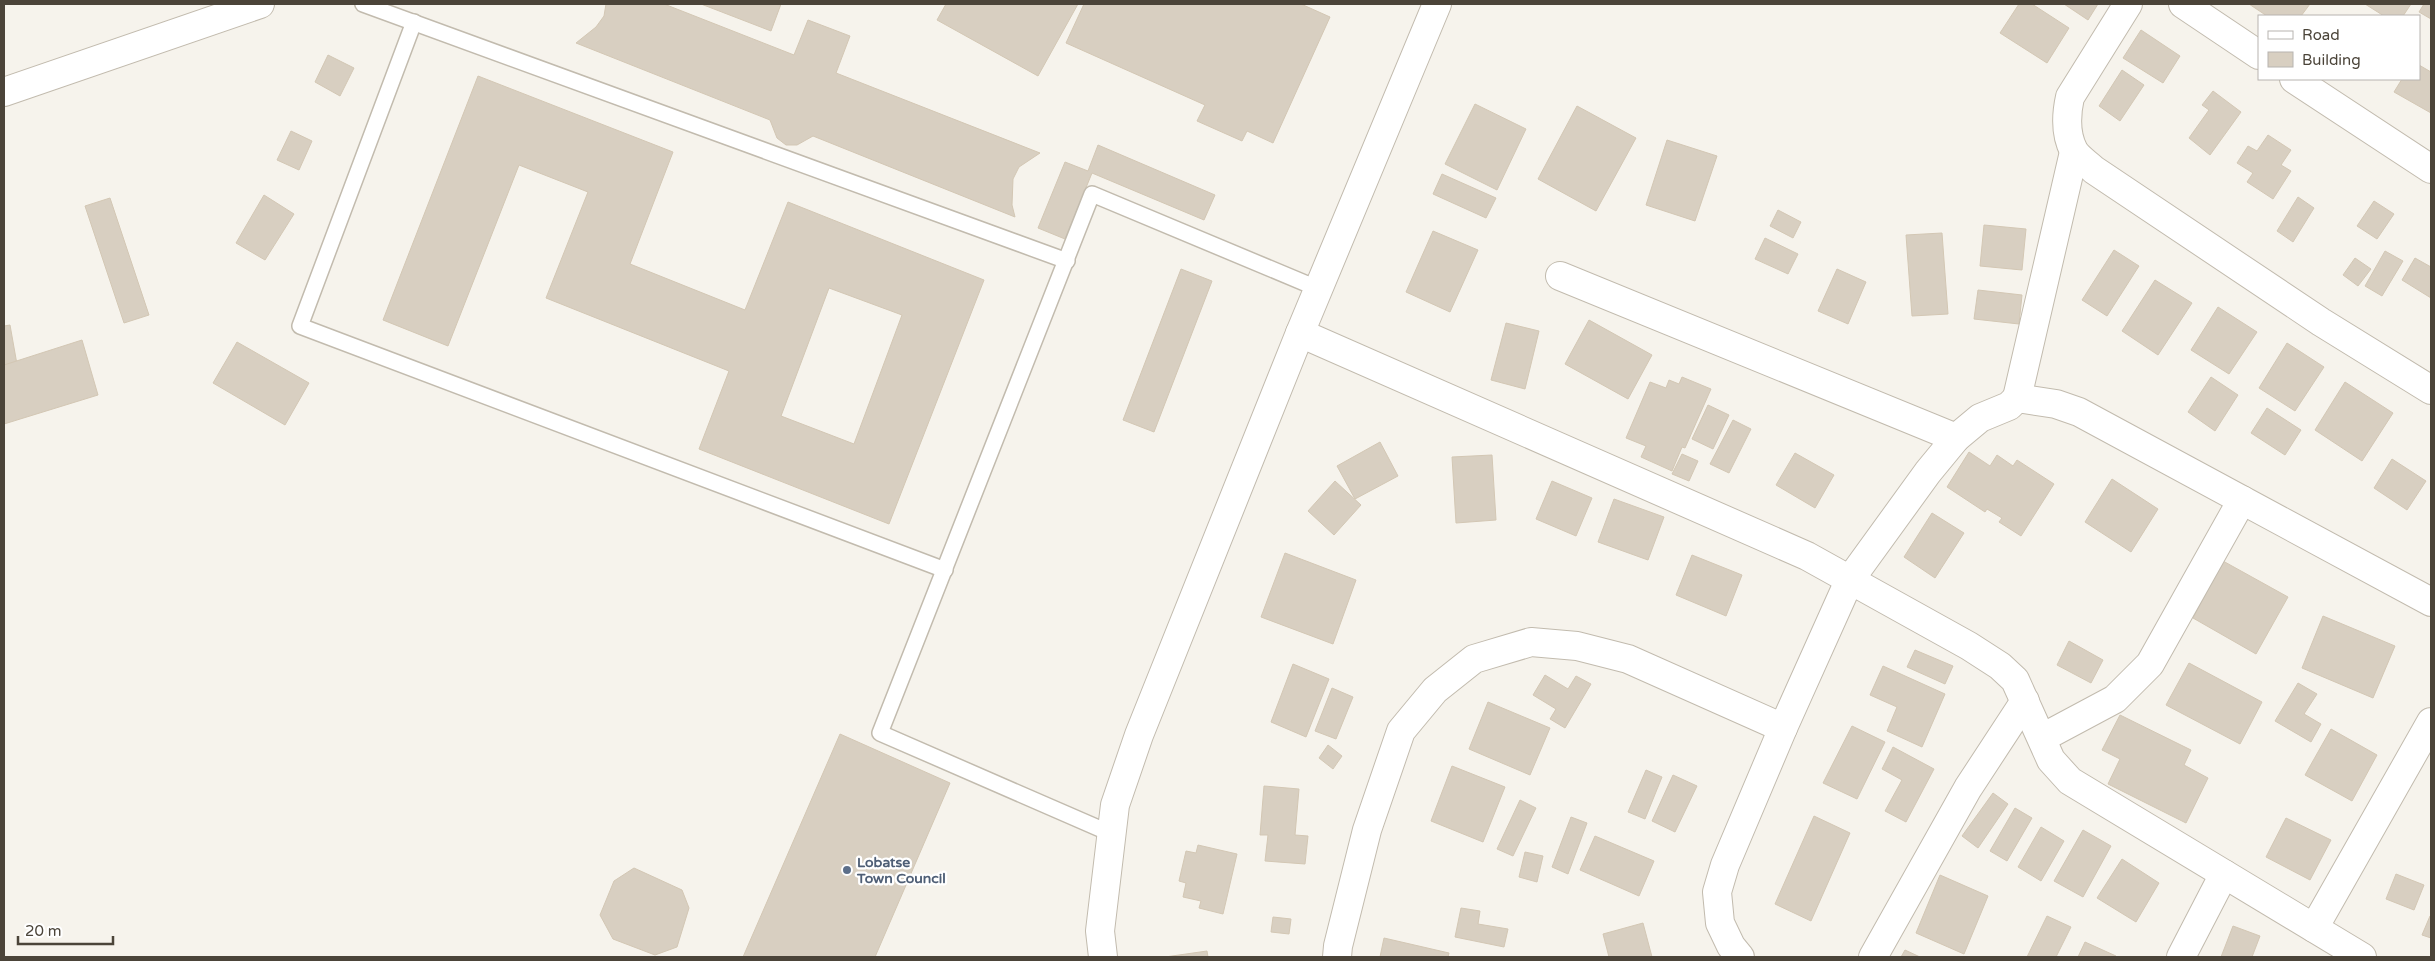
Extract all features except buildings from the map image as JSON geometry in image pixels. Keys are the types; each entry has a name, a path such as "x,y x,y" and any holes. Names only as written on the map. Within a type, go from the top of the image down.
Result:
{"street":[{"path":"4,92 260,4"},
{"path":"1103,957 1100,931 1115,805 1139,735 1300,333 1437,4"},
{"path":"2128,4 2070,98 2066,115 2068,134 2074,152 2094,170 2305,311 2431,390"},
{"path":"2183,4 2258,54"},
{"path":"2296,80 2431,169"},
{"path":"1740,957 1731,946 1720,923 1718,892 1725,864 1849,581 1928,472 1956,438 1980,418 2008,406 2017,398 2074,152"},
{"path":"1560,276 1956,438"},
{"path":"1300,333 1807,556 1969,646 2000,666 2015,680 2051,760 2070,781 2362,957"},
{"path":"2017,398 2056,404 2079,412 2431,602"},
{"path":"2042,738 2115,699 2150,664 2242,500"},
{"path":"1337,957 1338,946 1367,830 1401,731 1435,690 1474,659 1531,642 1577,646 1628,659 1783,728"},
{"path":"1873,957 1968,788 2026,701"},
{"path":"2314,928 2431,722"},
{"path":"2182,957 2224,874"}],"lane":[{"path":"363,4 1066,261"},
{"path":"414,22 300,326 945,570"},
{"path":"1112,834 880,733 1092,194 1318,290"}],"place":[{"name":"Lobatse Town Council","path":"847,870"}]}
